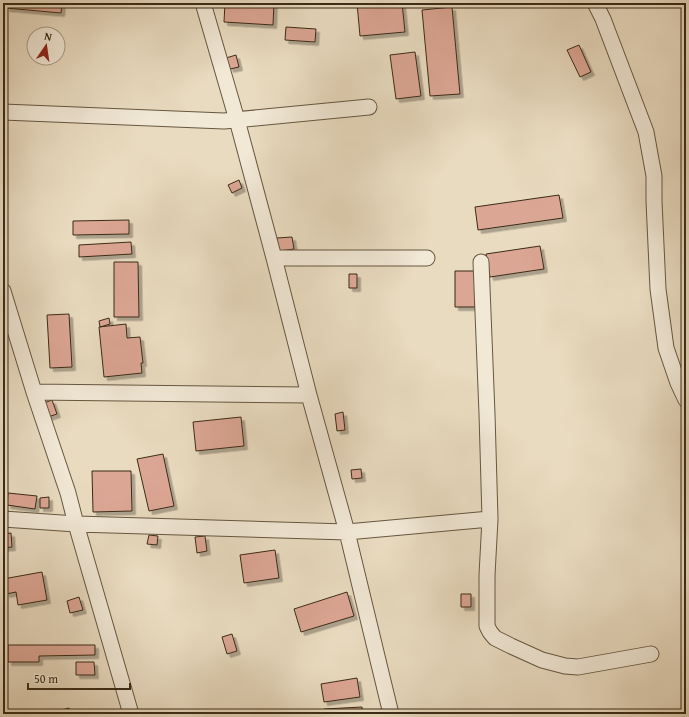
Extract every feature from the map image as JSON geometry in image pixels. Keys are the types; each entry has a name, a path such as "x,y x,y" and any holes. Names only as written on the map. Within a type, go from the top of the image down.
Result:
{"street":[{"path":"203,3 274,258 309,395 347,532 391,714"},
{"path":"595,3 603,19 646,132 654,176 658,289 666,348 678,383 686,400"},
{"path":"3,112 224,121 369,107"},
{"path":"274,258 427,258"},
{"path":"481,262 490,518 487,575 487,626 495,638 542,660 565,666 578,667 651,654"},
{"path":"3,291 34,392 68,493 131,714"},
{"path":"34,392 309,395"},
{"path":"3,519 76,524 347,532 490,518"}],"building":[{"path":"7,3 62,3 61,13 6,8"},
{"path":"225,3 274,3 273,25 224,22"},
{"path":"357,3 402,3 405,32 360,36"},
{"path":"452,7 460,94 430,96 422,10"},
{"path":"286,27 316,29 315,42 285,40"},
{"path":"579,45 591,72 580,77 567,50"},
{"path":"415,52 421,96 396,99 390,55"},
{"path":"236,55 239,67 230,69 226,58"},
{"path":"239,180 242,188 232,193 228,185"},
{"path":"559,195 563,218 478,230 475,207"},
{"path":"129,220 129,234 73,235 73,221"},
{"path":"292,237 294,249 279,251 277,238"},
{"path":"131,242 132,254 79,257 79,245"},
{"path":"540,246 544,269 490,277 486,254"},
{"path":"114,262 138,262 139,317 114,317"},
{"path":"455,271 475,271 475,307 455,307"},
{"path":"349,274 357,274 357,288 349,288"},
{"path":"69,314 72,367 50,368 47,315"},
{"path":"109,318 110,324 100,327 99,321"},
{"path":"126,324 127,338 140,337 143,363 141,363 142,373 104,377 99,327"},
{"path":"52,400 57,414 48,417 44,403"},
{"path":"343,412 345,430 337,431 335,414"},
{"path":"241,417 244,446 196,451 193,422"},
{"path":"163,454 174,506 149,511 137,459"},
{"path":"361,469 362,478 352,479 351,470"},
{"path":"92,471 131,471 132,511 93,512"},
{"path":"8,493 37,496 35,509 7,505"},
{"path":"49,497 49,508 40,508 40,498"},
{"path":"11,533 12,547 3,548 3,534"},
{"path":"149,535 158,536 157,545 147,544"},
{"path":"205,536 207,551 197,553 195,537"},
{"path":"275,550 279,578 244,583 240,555"},
{"path":"42,572 47,600 18,605 16,592 6,594 3,579"},
{"path":"347,592 354,616 301,632 294,609"},
{"path":"461,594 471,594 471,607 461,607"},
{"path":"79,597 83,610 70,613 67,601"},
{"path":"232,634 237,651 227,654 222,637"},
{"path":"8,645 95,645 95,655 39,656 39,662 8,662"},
{"path":"76,662 94,662 95,675 76,675"},
{"path":"357,678 360,697 324,702 321,684"},
{"path":"362,707 363,714 325,714 324,709"},
{"path":"69,708 71,714 46,714"}]}
